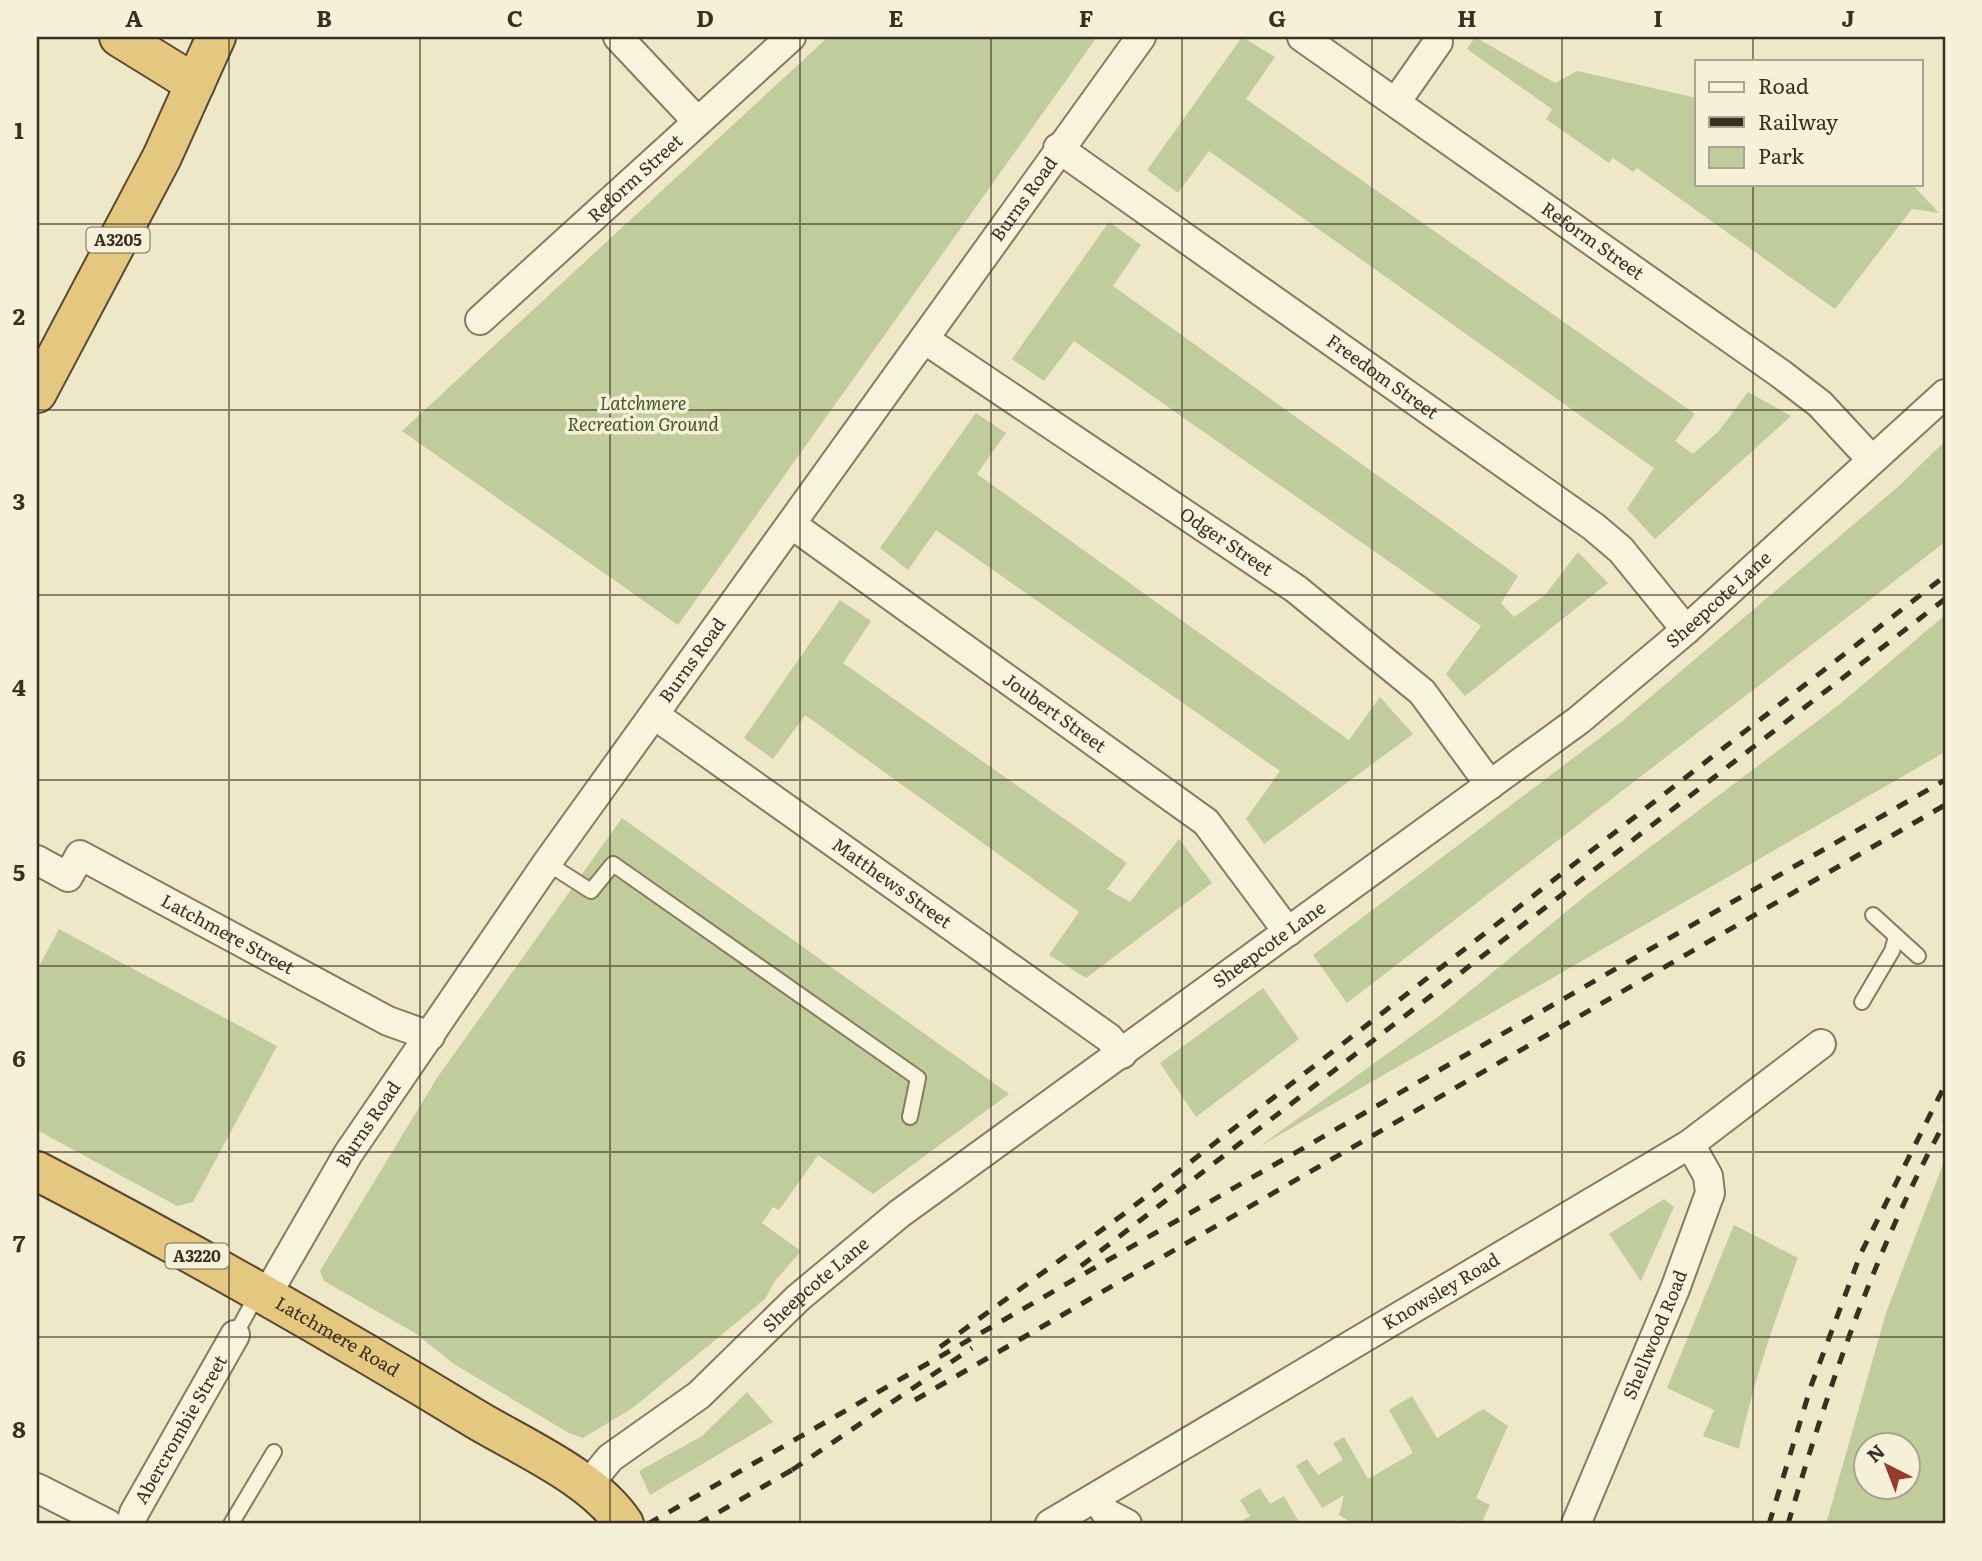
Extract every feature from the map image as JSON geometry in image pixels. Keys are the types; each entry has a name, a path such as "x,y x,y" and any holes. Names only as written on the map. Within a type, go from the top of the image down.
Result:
{"highway":[{"path":"119,37 201,52"},
{"name":"A3205","path":"37,393 162,157 201,52"},
{"name":"Latchmere Road","path":"37,1171 170,1240 400,1372 587,1486 624,1524"}],"street":[{"path":"618,37 697,121"},
{"name":"Reform Street","path":"480,320 791,37"},
{"name":"Burns Road","path":"262,1294 348,1154 547,863 656,716 1058,148 1141,37"},
{"name":"Reform Street","path":"1302,37 1781,374 1820,404 1871,459"},
{"path":"1396,102 1440,40"},
{"name":"Freedom Street","path":"1058,148 1594,527 1621,550 1686,630"},
{"name":"Odger Street","path":"924,339 1296,589 1422,692 1490,785"},
{"name":"Sheepcote Lane","path":"587,1486 610,1458 699,1395 799,1298 899,1214 1579,720 1686,630 1945,394"},
{"name":"Joubert Street","path":"791,524 1196,814 1223,842 1288,932"},
{"name":"Matthews Street","path":"656,716 1109,1038 1122,1054"},
{"name":"Latchmere Street","path":"37,860 68,877 80,855 388,1021 429,1036"},
{"name":"Knowsley Road","path":"1051,1524 1690,1144 1827,1041"},
{"name":"Shellwood Road","path":"1576,1524 1675,1289 1710,1193 1709,1176 1690,1144"},
{"name":"Abercrombie Street","path":"131,1524 134,1513 235,1335"},
{"path":"37,1488 108,1524"},
{"path":"1096,1498 1106,1513 1128,1524"}],"lane":[{"path":"547,863 591,891 613,864 918,1078 909,1117"},
{"path":"1873,915 1918,957"},
{"path":"1863,1002 1892,951 1896,937"},
{"path":"235,1335 262,1294"},
{"path":"231,1524 274,1452"}],"green space":[{"name":"Latchmere Recreation Ground","path":"828,37 1097,37 678,625 402,431"},
{"path":"1242,37 1275,57 1246,99 1695,414 1675,441 1693,454 1719,431 1748,392 1791,416 1655,539 1627,509 1654,468 1209,151 1178,193 1147,170"},
{"path":"1475,37 1555,83 1577,71 1695,98 1695,186 1914,186 1939,213 1912,209 1835,309 1637,168 1633,172 1613,158 1609,163 1546,119 1552,109 1467,49"},
{"path":"1109,222 1141,245 1113,286 1518,576 1501,603 1514,617 1545,595 1578,552 1608,583 1465,696 1446,674 1481,626 1074,341 1044,381 1012,359"},
{"path":"976,413 1006,433 977,474 1349,740 1380,697 1413,734 1264,844 1246,819 1280,771 936,530 908,570 880,548"},
{"path":"1945,441 1945,542 1347,1003 1313,955 1621,722 1900,485"},
{"path":"840,600 871,621 843,663 1127,863 1107,889 1130,902 1179,839 1212,883 1086,978 1049,955 1079,912 805,715 773,759 744,738"},
{"path":"1945,615 1945,752 1260,1146 1442,1014 1589,893 1840,704"},
{"path":"622,818 1009,1094 873,1194 818,1155 779,1210 773,1207 762,1223 801,1251 775,1281 765,1299 634,1407 583,1438 569,1433 454,1364 415,1333 324,1281 320,1271 437,1078"},
{"path":"59,929 277,1046 193,1202 177,1206 37,1130 37,970"},
{"path":"1263,988 1299,1039 1196,1117 1160,1063"},
{"path":"1945,1159 1945,1510 1942,1524 1826,1524 1886,1313"},
{"path":"1664,1199 1674,1207 1641,1281 1609,1234"},
{"path":"1734,1225 1798,1258 1765,1352 1739,1449 1703,1436 1714,1410 1667,1388"},
{"path":"747,1392 773,1422 650,1495 639,1471 702,1436"},
{"path":"1412,1396 1437,1438 1483,1409 1508,1426 1476,1498 1490,1505 1481,1524 1466,1524 1456,1520 1454,1524 1354,1524 1339,1515 1344,1495 1322,1508 1296,1466 1307,1459 1318,1475 1343,1460 1333,1443 1344,1437 1368,1479 1413,1453 1389,1410"},
{"path":"1260,1488 1270,1504 1284,1496 1299,1522 1236,1524 1250,1516 1240,1500"}],"railway":[{"path":"940,1347 1121,1216 1945,576"},
{"path":"1081,1266 1945,599"},
{"path":"648,1524 1945,780"},
{"path":"915,1400 1945,805"},
{"path":"1769,1524 1811,1386 1861,1253 1945,1085"},
{"path":"1788,1524 1837,1369 1875,1269 1945,1122"},
{"path":"792,1470 972,1348"},
{"path":"698,1524 799,1466"}]}
